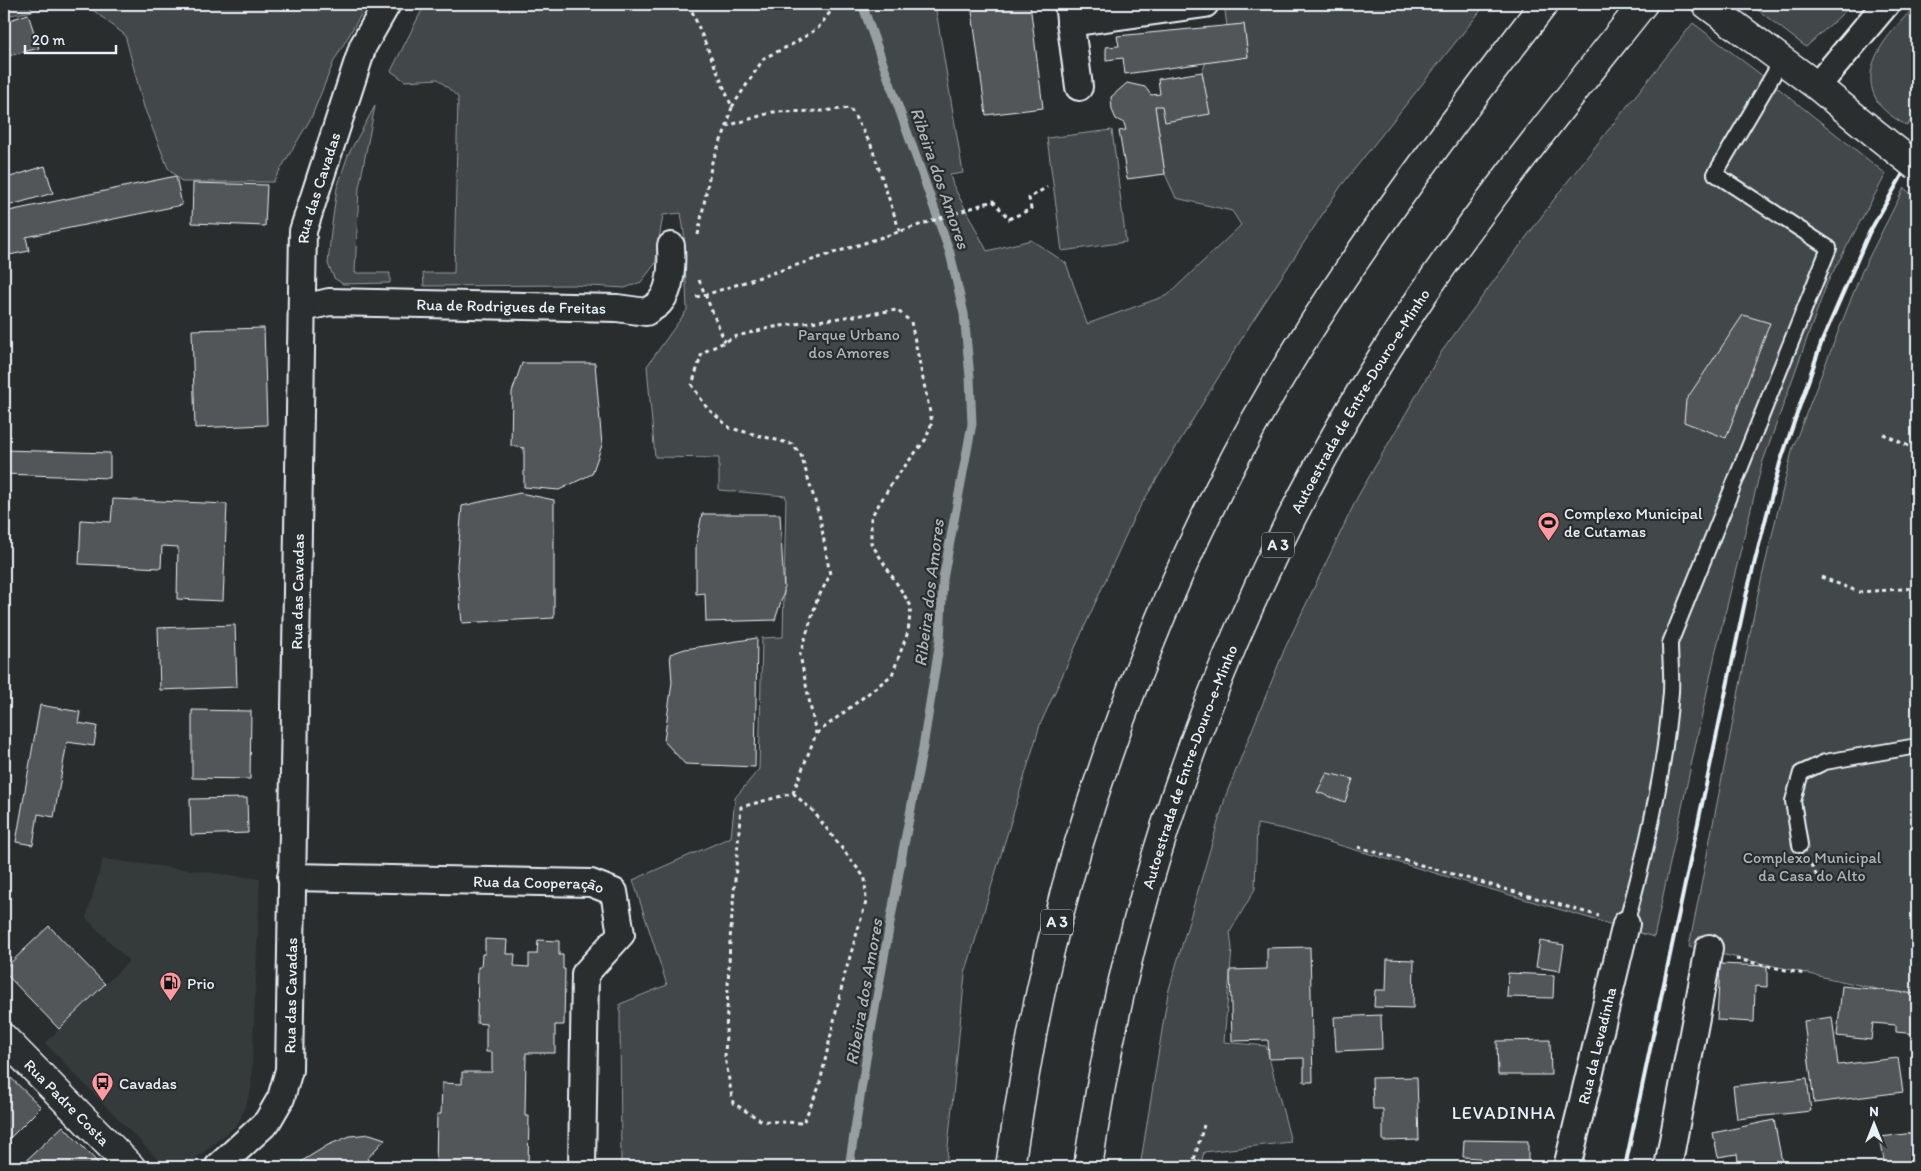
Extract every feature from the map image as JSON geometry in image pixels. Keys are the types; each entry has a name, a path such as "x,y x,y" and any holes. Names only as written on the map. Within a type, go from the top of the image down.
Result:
{"main road":[{"name":"A 3","path":"1010,1167 1036,1011 1072,866 1117,729 1159,621 1193,545 1240,448 1271,392 1338,283 1413,176 1544,4"},
{"name":"Autoestrada de Entre-Douro-e-Minho","path":"1088,1167 1099,1094 1117,1001 1149,878 1189,754 1211,695 1237,633 1288,525 1347,415 1420,298 1490,201 1642,4"},
{"path":"1706,4 1817,86 1917,167"},
{"name":"Rua Padre Costa","path":"4,1038 131,1167"}],"street":[{"name":"Rua das Cavadas","path":"218,1167 267,1122 281,1098 289,1070 303,231 363,46 387,4"},
{"path":"1079,87 1069,13 1205,4"},
{"path":"1817,86 1886,4"},
{"name":"Rua de Rodrigues de Freitas","path":"302,308 329,302 617,308 646,312 660,303 667,287 672,266 671,246"},
{"name":"Rua da Cooperação","path":"291,877 591,883 614,892 621,934 585,974 582,1167"},
{"name":"Rua da Levadinha","path":"1567,1167 1626,924"},
{"path":"1668,1167 1709,950"}],"lane":[{"path":"1626,924 1640,873 1662,767 1671,691 1670,643 1829,248 1715,174 1782,60"},
{"path":"1800,845 1793,801 1801,773 1825,762 1917,746"}],"path":[{"path":"689,4 732,107"},
{"path":"697,242 712,162 727,126 732,107 764,58 818,28 831,11 823,4"},
{"path":"727,126 773,112 823,111 850,108 871,144 900,232"},
{"path":"705,295 993,201 1009,220 1030,209 1029,198 1047,187"},
{"path":"696,272 725,342"},
{"path":"793,793 816,734 892,675 908,632 911,606 871,543 871,517 894,480 926,439 932,422 911,322 897,310 774,327 737,336 702,352 692,385 707,408 730,428 792,444 801,454 820,518 830,575 817,600 800,655 816,734"},
{"path":"1883,434 1917,450"},
{"path":"1821,577 1859,592 1917,588"},
{"path":"793,793 812,812 865,878 866,902 844,977 819,1087 803,1122 762,1122 733,1103 725,1057 730,940 741,807 793,793"},
{"path":"1358,847 1569,907"},
{"path":"1709,950 1804,974"},
{"path":"1192,1167 1204,1124"}],"shaded area":[{"name":"Prio","path":"103,859 260,879 251,1091 238,1124 185,1167 172,1167 161,1163 45,1043 129,961 86,918"}],"green space":[{"path":"4,4 28,4 33,11 4,16"},
{"path":"85,4 367,4 334,61 311,118 273,182 182,182 168,168 144,107 125,35"},
{"name":"Parque Urbano dos Amores","path":"425,4 935,4 963,173 950,175 953,185 987,251 1031,240 1066,263 1087,324 1168,295 1241,225 1232,211 1176,198 1165,174 1155,106 1202,72 1206,62 1248,57 1244,24 1227,26 1224,4 1486,4 1341,186 1250,325 1135,515 1040,725 965,974 946,1167 621,1167 620,1004 667,985 633,880 731,837 735,798 759,769 762,638 783,637 786,496 719,490 719,458 655,457 647,366 687,310 684,232 681,213 663,215 655,264 641,282 625,288 573,285 424,286 423,273 454,273 458,97 438,79 405,81 391,71"},
{"path":"1750,4 1853,4 1806,47"},
{"path":"1917,4 1917,109 1907,126 1888,113 1879,104 1872,90 1871,76 1873,63 1887,37"},
{"name":"Complexo Municipal de Cutamas","path":"1693,23 1886,174 1827,283 1762,464 1716,650 1654,937 1284,829 1257,824 1255,889 1230,932 1232,949 1224,1042 1266,1046 1291,1142 1204,1152 1200,1167 1140,1167 1168,993 1226,795 1285,648 1358,496 1442,351 1564,186"},
{"path":"375,106 359,188 355,273 390,273 390,283 343,284 334,278 328,264 337,188 348,155"},
{"path":"1112,130 1126,242 1062,251 1047,138"},
{"name":"Complexo Municipal da Casa do Alto","path":"1904,188 1917,199 1917,998 1689,947 1757,598 1793,447 1862,271"}],"building":[{"path":"971,4 1030,4 1043,108 986,115"},
{"path":"28,14 39,48 4,57 4,22"},
{"path":"1244,24 1248,57 1125,74 1123,58 1106,60 1106,47 1119,46 1117,36"},
{"path":"1202,72 1210,114 1165,122 1162,106 1155,106 1165,174 1127,179 1119,131 1126,130 1124,123 1116,119 1112,110 1111,97 1127,83 1145,87 1151,95 1160,94 1158,79"},
{"path":"45,166 53,193 4,207 4,179"},
{"path":"176,176 182,205 26,237 29,251 4,256 4,212"},
{"path":"193,183 267,185 265,226 192,223"},
{"path":"1743,315 1770,323 1726,438 1684,422 1686,400"},
{"path":"264,328 267,425 195,428 192,330"},
{"path":"522,363 595,363 602,445 592,474 559,490 524,487 524,448 511,446 512,392"},
{"path":"4,450 110,453 110,478 4,474"},
{"path":"520,493 554,500 554,618 462,623 457,566 462,506"},
{"path":"113,499 227,504 223,601 177,599 178,547 162,546 161,568 79,564 81,520 111,522"},
{"path":"702,514 780,514 784,592 775,620 706,622 705,593 696,594 696,545"},
{"path":"235,625 237,687 160,690 158,628"},
{"path":"757,638 755,767 685,764 664,741 672,682 670,654 685,649"},
{"path":"40,705 80,712 78,723 97,726 94,746 67,742 54,817 38,814 33,845 16,842"},
{"path":"192,710 251,711 250,779 192,778"},
{"path":"1327,773 1353,779 1345,802 1317,792"},
{"path":"247,798 248,833 191,835 190,799"},
{"path":"49,926 105,984 59,1029 4,972 4,969"},
{"path":"485,939 507,940 506,954 515,954 514,966 529,967 529,954 537,954 538,940 559,941 559,955 563,955 563,969 565,969 564,1025 555,1025 555,1053 526,1053 525,1116 529,1116 528,1167 436,1167 437,1114 441,1114 442,1083 462,1084 462,1072 492,1072 492,1052 486,1052 486,1024 477,1023 478,967 481,967 482,954 485,954"},
{"path":"1540,941 1564,945 1560,971 1536,967"},
{"path":"1310,947 1313,1082 1304,1082 1304,1058 1269,1059 1268,1040 1232,1041 1230,970 1267,969 1267,948"},
{"path":"1387,959 1414,960 1413,1008 1374,1007 1375,990 1386,990"},
{"path":"1720,964 1767,966 1767,987 1755,986 1754,1022 1717,1020"},
{"path":"1508,973 1554,975 1553,998 1507,997"},
{"path":"1842,986 1917,994 1917,1034 1896,1032 1896,1025 1873,1023 1871,1040 1837,1036"},
{"path":"1381,1015 1382,1049 1336,1051 1334,1017"},
{"path":"1832,1017 1838,1065 1898,1058 1903,1092 1814,1103 1804,1021"},
{"path":"1550,1040 1551,1075 1498,1075 1497,1041"},
{"path":"4,1071 41,1107 5,1143 4,1142"},
{"path":"1417,1077 1419,1140 1383,1141 1383,1109 1373,1109 1372,1078"},
{"path":"1807,1078 1811,1111 1737,1119 1733,1086"},
{"path":"1774,1120 1783,1167 1739,1167 1737,1154 1718,1157 1713,1133"},
{"path":"63,1126 102,1167 19,1167"},
{"path":"1914,1133 1917,1167 1885,1167 1880,1137"},
{"path":"370,1134 385,1139 367,1159 376,1167 299,1167 302,1161 328,1145 350,1136"},
{"path":"1464,1140 1528,1141 1528,1167 1479,1167 1480,1158 1463,1157"},
{"path":"1738,1162 1739,1167 1676,1167"}],"waterway":[{"name":"Ribeira dos Amores","path":"849,1167 866,1059 923,747 940,640 943,579 972,424 964,314 950,253 862,4"}],"railway":[{"path":"1625,1167 1747,592 1780,463 1822,341 1869,233 1917,149"}],"place":[{"name":"Complexo Municipal de Cutamas","path":"1548,541"},
{"name":"Prio","path":"171,1002"},
{"name":"Cavadas","path":"103,1102"}],"district":[{"name":"LEVADINHA","path":"1504,1113"}]}
